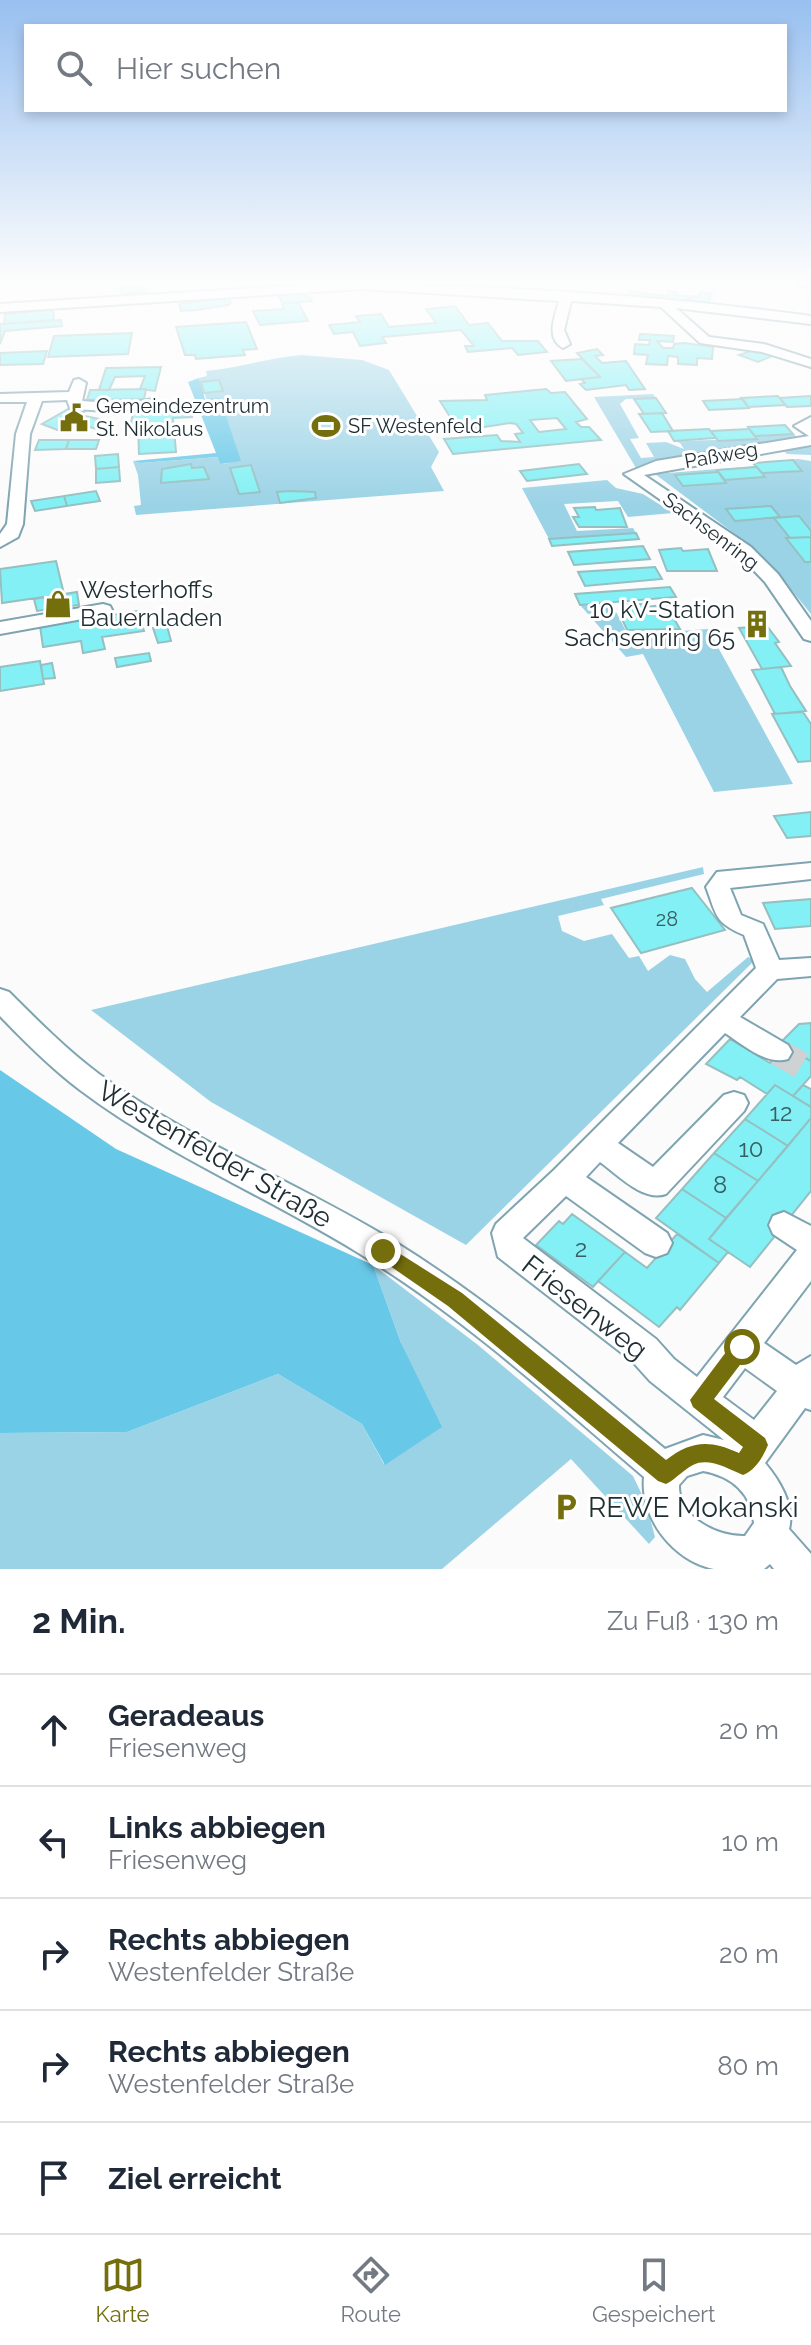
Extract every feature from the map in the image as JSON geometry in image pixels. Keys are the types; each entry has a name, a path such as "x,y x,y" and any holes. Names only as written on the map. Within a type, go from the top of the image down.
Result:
{"street":[{"path":"0,398 36,397 77,389 75,405 123,408 153,403"},
{"path":"0,542 12,533 15,524 23,434 36,397"},
{"path":"811,421 801,426 811,432"},
{"name":"Paßweg","path":"634,477 662,465 811,440"},
{"name":"Sachsenring","path":"634,477 666,495 745,551 772,578 811,635"},
{"path":"0,628 103,610"},
{"path":"811,871 725,878 718,887 731,920 754,930 770,970 811,967"},
{"name":"Friesenweg","path":"750,1455 704,1394 509,1247 507,1233 565,1179 770,970"},
{"name":"Westenfelder Straße","path":"0,999 29,1029 102,1090 197,1149 383,1251 455,1299 666,1473"},
{"path":"722,1019 778,1052"},
{"path":"598,1145 655,1185 734,1103"},
{"path":"565,1179 656,1243"},
{"path":"784,1225 811,1242"},
{"path":"704,1394 811,1256"},
{"path":"742,1347 807,1384 750,1455"},
{"path":"750,1455 689,1455 666,1473 660,1500 662,1516 681,1546 697,1558 715,1564 733,1564 760,1554 799,1569"},
{"path":"750,1455 768,1498 771,1516 760,1554"}],"shaded area":[{"name":"SF Westenfeld","path":"277,358 362,360 389,370 439,452 431,467 444,491 136,515 134,506 141,505 138,475 133,461 219,457 220,464 229,463 199,378 207,376 206,371"},
{"path":"199,378 205,399 220,398 241,461 220,464 218,457 133,461 216,453 188,382"},
{"path":"653,394 656,398 626,399 620,404 639,438 630,439 641,458 654,457 646,443 666,442 684,449 674,441 756,439 755,436 793,434 811,447 811,455 787,454 784,451 649,470 646,467 636,468 594,397"},
{"path":"798,459 811,461 811,614 770,564 747,543 655,474 755,466 753,463"},
{"path":"607,480 616,488 643,494 681,518 673,513 628,517 618,501 564,504 577,531 633,528 636,533 549,539 522,488"},
{"path":"611,602 628,635 708,629 793,784 714,792 643,654 626,657 580,605"},
{"path":"703,867 704,874 601,899 604,905 558,916 562,931 584,941 612,934 629,958 639,956 648,971 670,955 685,959 695,979 707,992 748,957 755,960 466,1245 211,1102 91,1010"},
{"path":"0,1070 116,1149 373,1265 401,1343 442,1427 385,1465 362,1424 278,1374 127,1432 0,1433"},
{"path":"373,1265 478,1345 633,1476 646,1503 655,1537 649,1544 571,1459 442,1569 0,1569 0,1433 127,1432 278,1374 362,1424 384,1464 401,1343"}],"building":[{"path":"0,357 45,357 43,364 0,365"},
{"path":"581,357 596,357 602,363 626,361 645,389 629,390 626,385 586,390 580,384 585,383 581,379 600,377"},
{"path":"648,357 668,357 667,365 646,364"},
{"path":"678,357 712,357 697,358 697,365 678,364"},
{"path":"745,357 769,357 758,362"},
{"path":"582,359 600,377 566,381 551,361"},
{"path":"161,367 155,391 140,389 145,376 115,377 109,390 99,390 106,368"},
{"path":"219,380 223,391 204,393 201,382"},
{"path":"146,389 144,399 87,400 90,390"},
{"path":"546,389 551,393 565,392 587,419 576,422 581,427 589,427 601,440 453,454 444,439 497,435 501,441 520,442 515,434 523,433 516,424 459,431 440,401 487,400 485,395","holes":["557,418 566,429 539,432 530,420"]},
{"path":"778,396 785,405 748,407 741,398"},
{"path":"811,396 811,406 787,407 780,398"},
{"path":"656,398 666,413 644,414 634,399"},
{"path":"743,399 749,408 709,410 703,401"},
{"name":"Gemeindezentrum St. Nikolaus","path":"68,409 109,421 97,429 81,425 72,431 60,431 42,424"},
{"path":"191,409 192,417 173,418 176,452 139,454 138,426 130,426 134,410"},
{"path":"662,413 673,431 651,432 639,414"},
{"path":"785,425 793,434 755,436 748,427"},
{"path":"709,429 716,438 674,441 668,431"},
{"path":"749,429 757,439 718,441 711,431"},
{"path":"39,440 69,440 66,449 35,450"},
{"path":"69,440 99,440 96,449 66,449"},
{"path":"118,454 119,467 96,469 95,456"},
{"path":"793,460 802,471 762,473 753,463"},
{"path":"191,464 192,468 204,467 209,479 161,483 162,469"},
{"path":"579,464 587,474 527,481 520,471"},
{"path":"251,465 260,492 239,494 230,468"},
{"path":"119,467 120,481 96,483 96,469"},
{"path":"757,467 765,477 725,480 717,470"},
{"path":"718,472 726,483 683,486 675,475"},
{"path":"96,491 100,501 67,506 64,496"},
{"path":"277,492 315,492 316,498 280,503"},
{"path":"64,496 67,506 35,511 31,501"},
{"path":"771,506 780,517 735,521 726,509"},
{"path":"595,507 596,510 620,508 627,527 579,527 573,517 579,517 574,508"},
{"path":"799,516 811,531 811,537 790,538 774,518"},
{"path":"636,533 639,539 552,546 549,539"},
{"path":"811,537 811,562 805,562 786,538"},
{"path":"643,546 650,559 574,565 568,552"},
{"path":"681,548 683,551 708,549 717,571 667,571 659,550"},
{"path":"56,561 64,594 2,603 0,569"},
{"path":"655,567 662,579 585,586 578,572"},
{"path":"670,587 676,597 580,605 575,594"},
{"path":"77,592 79,605 37,611 34,599"},
{"path":"644,604 645,607 672,604 679,617 673,617 680,629 627,630 621,617 627,617 621,605"},
{"path":"137,611 144,631 102,637 105,649 83,653 81,641 43,647 40,626"},
{"path":"167,626 171,641 158,643 153,628"},
{"path":"767,626 791,666 762,669 739,628"},
{"path":"149,653 151,661 117,667 115,658"},
{"path":"40,661 44,684 0,691 0,667"},
{"path":"52,663 55,678 43,679 41,665"},
{"path":"781,667 806,711 775,714 752,670"},
{"path":"803,712 811,724 811,761 798,762 772,714"},
{"path":"811,812 811,836 787,838 774,816"},
{"path":"692,888 725,930 641,953 611,908"},
{"path":"811,899 811,926 775,929 763,903"},
{"path":"811,1023 811,1061 779,1044 799,1024"},
{"path":"730,1039 770,1063 784,1046 811,1061 811,1076 793,1096 775,1085 767,1094 740,1077 737,1080 706,1064"},
{"path":"775,1085 811,1107 811,1118 788,1146 745,1119"},
{"path":"803,1085 811,1089 811,1107 793,1096"},
{"path":"811,1118 811,1191 750,1267 709,1239"},
{"path":"745,1119 788,1146 758,1181 714,1153"},
{"path":"714,1153 758,1181 726,1218 682,1189"},
{"path":"682,1189 726,1218 709,1239 728,1252 719,1263 656,1218"},
{"path":"572,1214 625,1252 593,1287 536,1245 559,1221 563,1224"},
{"path":"677,1234 719,1263 680,1310 677,1307 659,1327 598,1281 625,1252 647,1268"}],"tunnel":[{"path":"778,1052 811,1071"}],"place":[{"name":"Gemeindezentrum St. Nikolaus","path":"74,418"},
{"name":"SF Westenfeld","path":"326,426"},
{"name":"Westerhoffs Bauernladen","path":"58,604"},
{"name":"10 kV-Station Sachsenring 65","path":"757,624"},
{"name":"REWE Mokanski","path":"566,1507"}],"route":[{"path":"383,1251 455,1299 666,1473 689,1455 703,1453 718,1454 743,1465 758,1445 700,1400 742,1347"}]}
